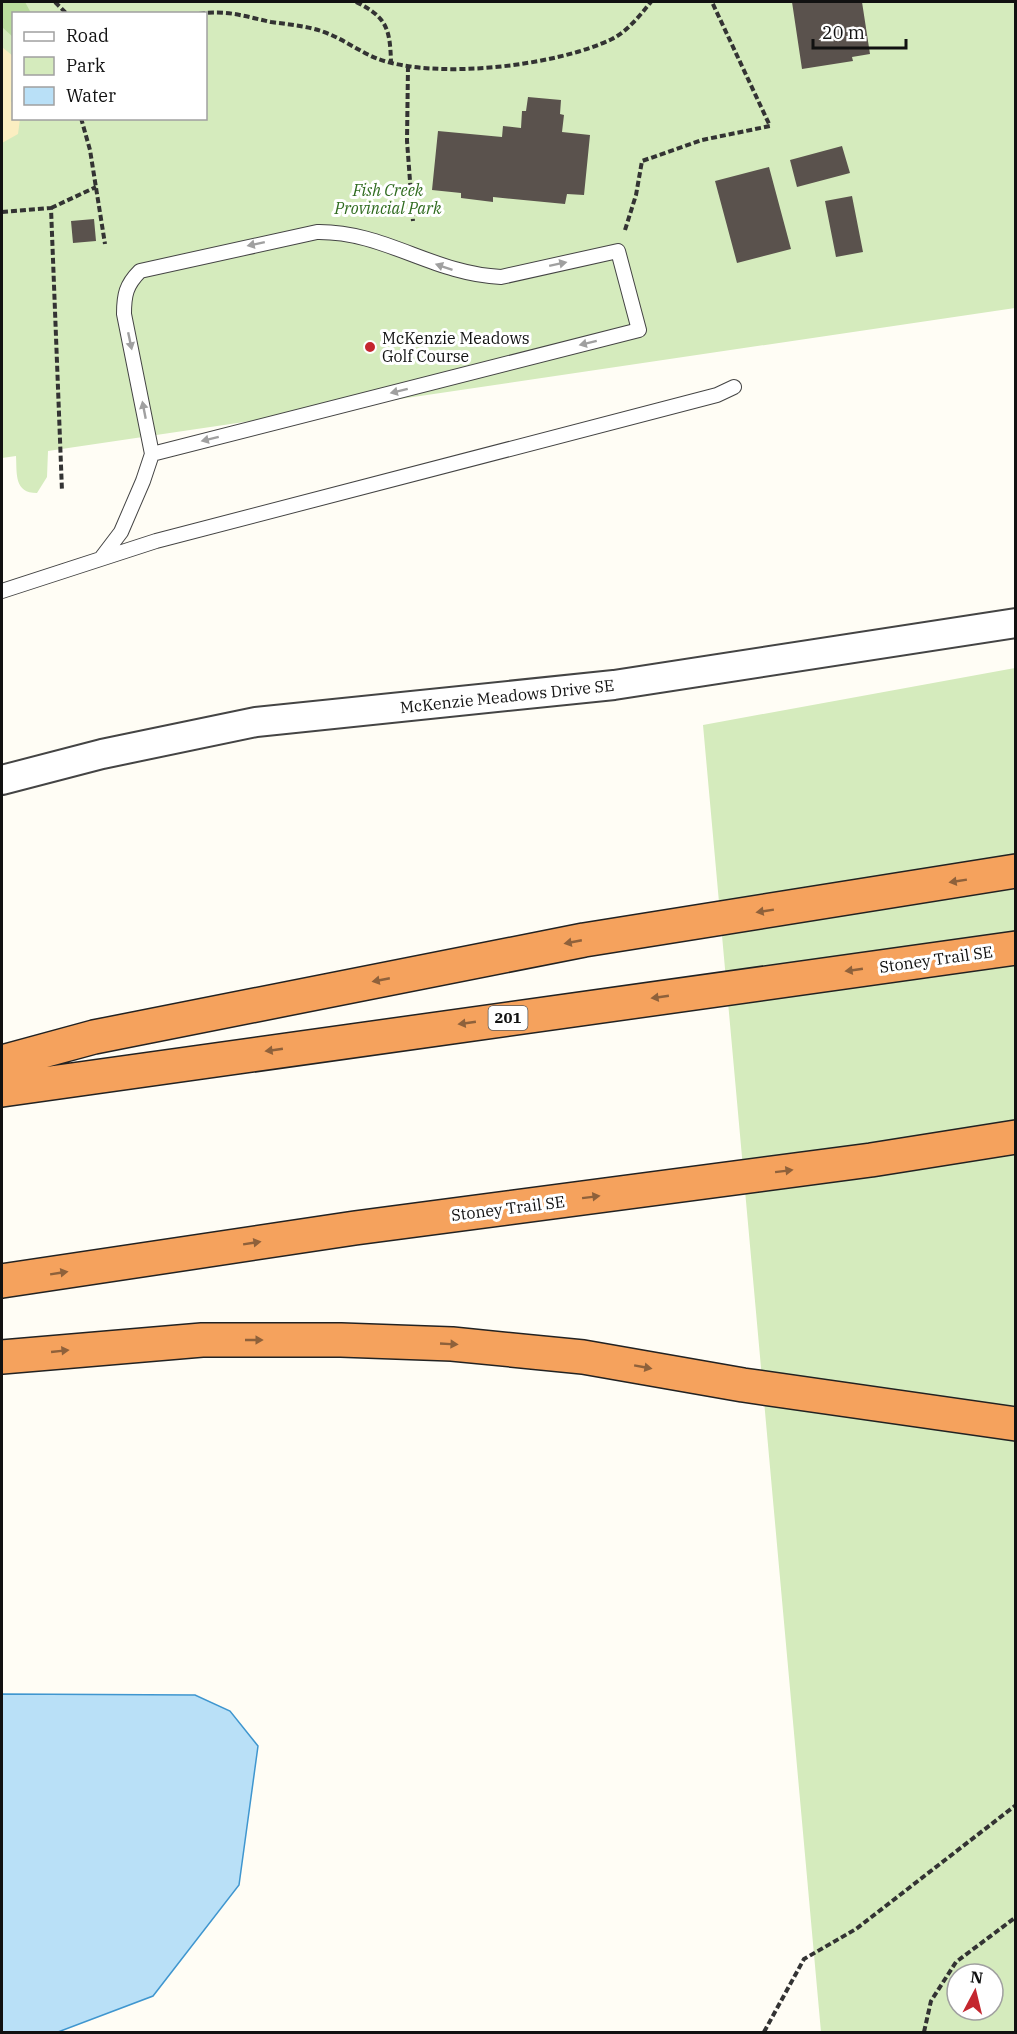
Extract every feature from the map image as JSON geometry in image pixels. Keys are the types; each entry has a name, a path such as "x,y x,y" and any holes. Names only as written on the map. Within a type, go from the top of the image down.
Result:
{"highway":[{"path":"2,1062 94,1037 584,940 1016,871"},
{"name":"Stoney Trail SE","path":"2,1090 1016,948"},
{"name":"Stoney Trail SE","path":"2,1281 355,1228 871,1160 1016,1137"},
{"path":"871,1160 1016,1150"},
{"path":"2,1357 202,1340 341,1340 452,1344 583,1357 743,1385 1016,1424"}],"street":[{"name":"McKenzie Meadows Drive SE","path":"2,780 102,754 256,722 614,685 1016,623"}],"lane":[{"path":"102,557 121,532 152,454 124,314 124,297 129,282 140,271 317,232 339,231 374,239 443,267 482,276 501,277 618,251 639,330 152,454"},
{"path":"2,591 102,557 717,395 734,387"}],"path":[{"path":"55,2 67,12"},
{"path":"356,2 380,16 387,27 391,62"},
{"path":"207,14 232,13 305,26 328,34 378,59 408,66 483,69 561,58 613,39 651,2"},
{"path":"618,251 636,195 642,161 702,140 770,126 712,2"},
{"path":"408,66 407,141 413,220"},
{"path":"82,120 90,150 105,244"},
{"path":"2,212 51,208 96,187"},
{"path":"51,208 62,491"},
{"path":"764,2032 804,1959 856,1929 1016,1805"},
{"path":"924,2032 931,2001 956,1962 1016,1917"}],"green space":[{"name":"Fish Creek Provincial Park","path":"2,2 1015,2 1015,308 48,451 47,477 37,493 24,490 18,481 16,456 2,458"},
{"path":"2,2 25,2 30,12 12,12 12,36 2,27"},
{"path":"1015,668 1015,2032 821,2032 703,725"}],"sand":[{"path":"2,47 12,55 12,120 20,120 18,134 2,143"}],"water":[{"path":"2,1694 195,1695 230,1711 258,1746 239,1885 153,1996 58,2032 2,2032"}],"building":[{"path":"792,2 862,2 870,54 852,57 853,61 802,69"},
{"path":"528,97 561,100 560,114 564,115 562,132 590,135 584,195 567,194 565,204 493,197 493,202 461,198 461,193 432,190 438,131 502,137 503,126 521,128 522,111 526,111"},
{"path":"842,146 850,173 797,187 790,160"},
{"path":"769,167 791,249 737,263 715,181"},
{"path":"852,196 863,252 836,257 825,201"},
{"path":"94,219 96,241 73,243 71,221"}],"place":[{"name":"McKenzie Meadows Golf Course","path":"370,347"}]}
